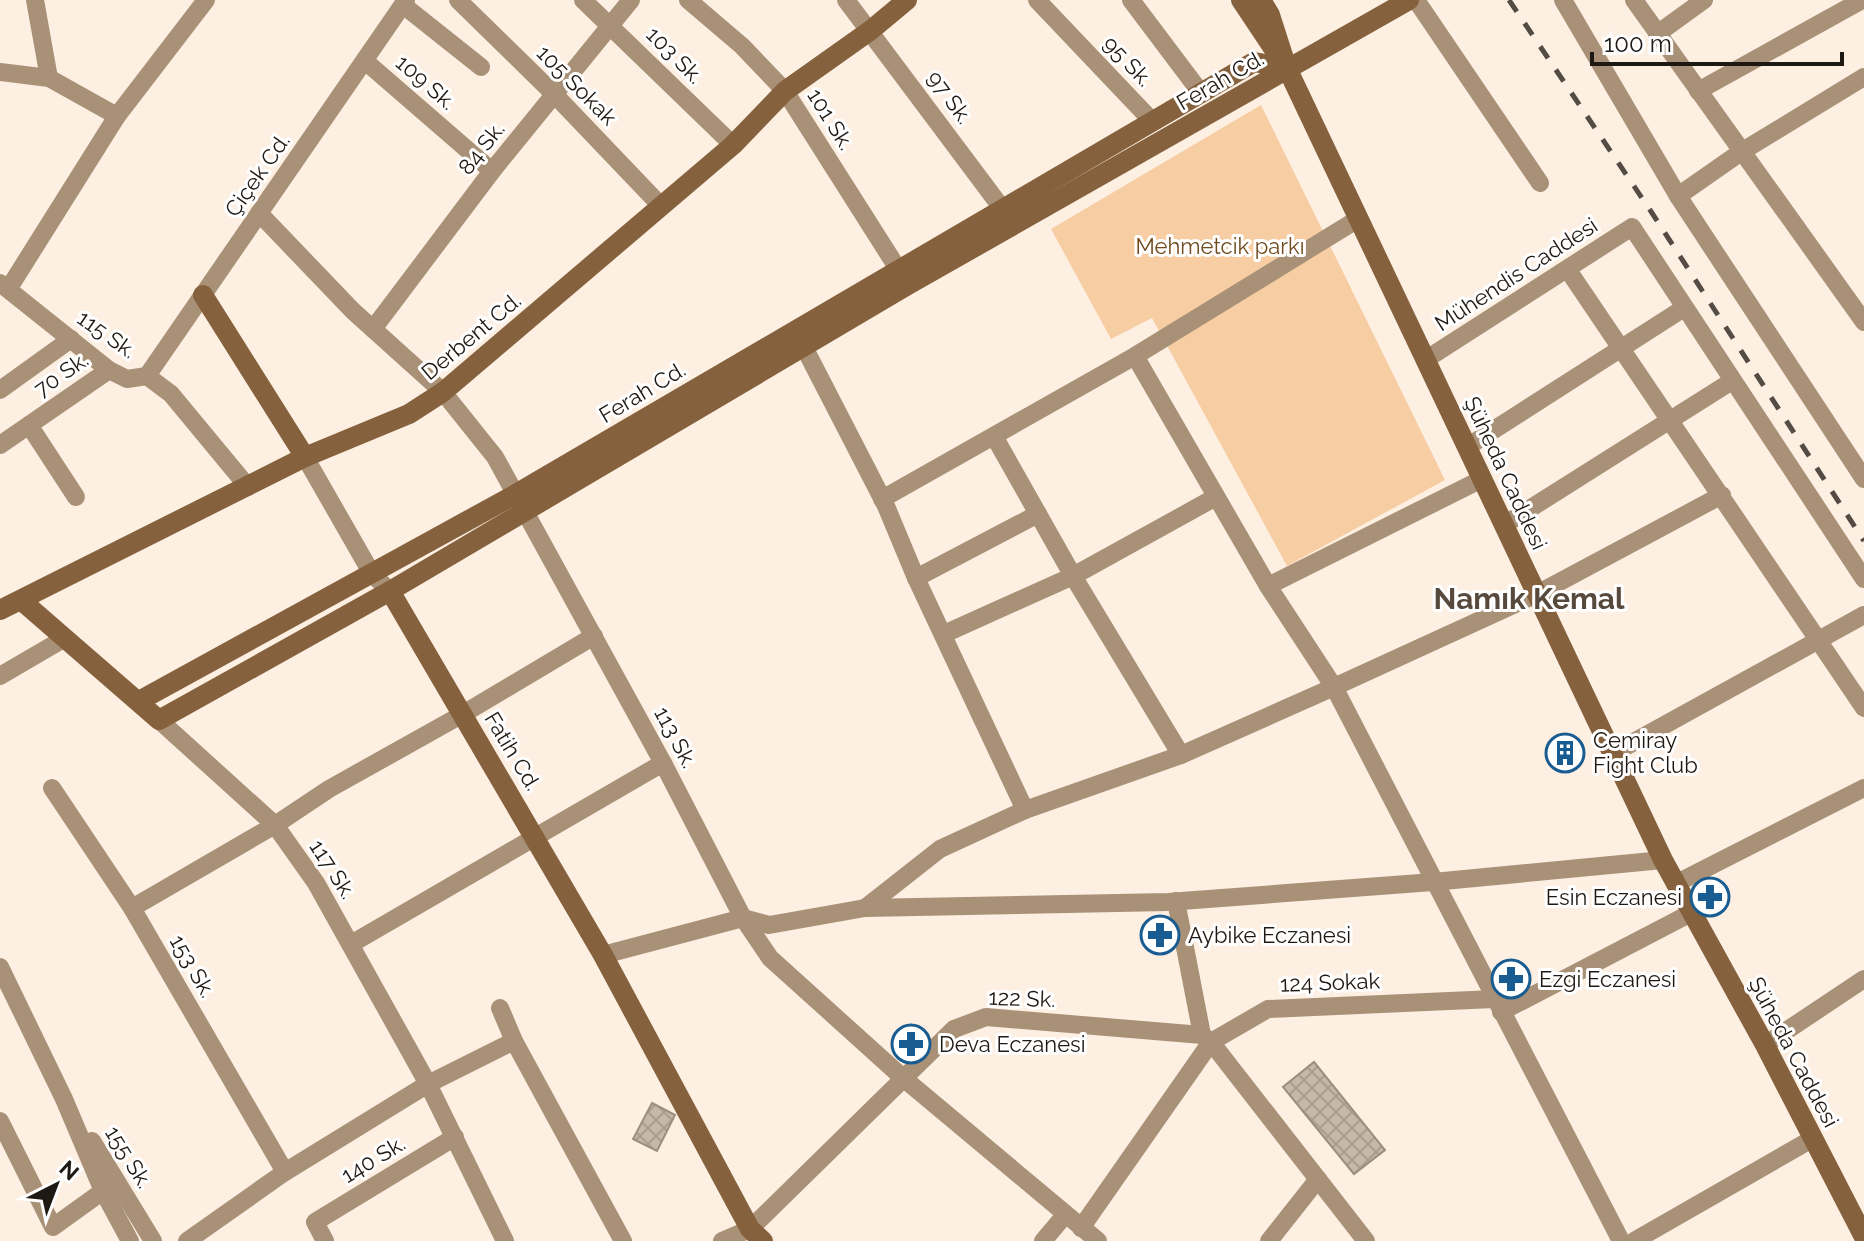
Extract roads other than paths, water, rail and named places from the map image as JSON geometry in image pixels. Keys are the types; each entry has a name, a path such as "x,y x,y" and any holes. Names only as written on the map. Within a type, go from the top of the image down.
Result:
{"street":[{"path":"35,0 49,78"},
{"path":"4,286 117,116 206,0"},
{"name":"105 Sokak","path":"458,0 661,206"},
{"name":"103 Sk.","path":"583,0 733,145"},
{"name":"84 Sk.","path":"373,329 492,171 631,0"},
{"name":"101 Sk.","path":"688,0 742,46 785,91 902,277"},
{"name":"97 Sk.","path":"846,0 1008,216"},
{"name":"Derbent Cd.","path":"0,610 305,457 409,414 443,392 733,145 785,91 871,30 907,0"},
{"name":"95 Sk.","path":"1037,0 1152,121"},
{"path":"1241,0 1287,68"},
{"path":"1261,0 1270,15 1287,68"},
{"path":"1287,68 1409,0"},
{"path":"1416,0 1540,183"},
{"path":"1563,0 1678,196 1864,479"},
{"path":"1634,0 1864,322"},
{"path":"1657,34 1704,0"},
{"path":"1698,91 1862,0"},
{"path":"404,2 481,67"},
{"name":"Çiçek Cd.","path":"147,376 404,2"},
{"path":"1141,3 1201,93"},
{"name":"109 Sk.","path":"365,61 492,171"},
{"name":"Ferah Cd.","path":"1008,216 1152,121 1254,62 1287,68"},
{"name":"Ferah Cd.","path":"159,720 390,591 520,502 902,277 1008,216 1252,91 1287,68"},
{"name":"Şüheda Caddesi","path":"1287,68 1663,860 1765,1045 1864,1237"},
{"path":"0,72 49,78 117,116"},
{"path":"1678,196 1741,152 1863,81"},
{"name":"113 Sk.","path":"259,213 373,329 443,392 495,457 663,763 743,918 770,958 902,1077 1098,1241"},
{"path":"882,499 1135,356 1358,219"},
{"name":"Mühendis Caddesi","path":"1425,360 1632,227 1684,308"},
{"path":"1568,270 1864,708"},
{"name":"Ferah Cd.","path":"139,701 372,574 520,502 804,347 902,277"},
{"name":"115 Sk.","path":"4,286 109,370 127,379 147,376 171,394 248,487"},
{"name":"Fatih Cd.","path":"203,295 305,457 372,574 390,591 536,837 756,1235"},
{"path":"1467,447 1684,308 1864,579"},
{"path":"0,390 71,339"},
{"path":"804,347 882,499 1025,810"},
{"path":"1135,356 1268,586 1334,687 1621,1241"},
{"name":"70 Sk.","path":"0,445 109,370"},
{"path":"1504,525 1732,381"},
{"path":"29,425 76,497"},
{"path":"994,436 1073,576 1181,755"},
{"path":"1268,586 1482,479"},
{"path":"865,908 940,849 1025,810 1181,755 1334,687 1537,594 1722,495"},
{"path":"944,634 1073,576 1216,497"},
{"path":"916,578 1038,514"},
{"name":"117 Sk.","path":"22,601 139,701 275,825 316,883 351,944 428,1084 505,1241"},
{"path":"1612,754 1864,615"},
{"path":"132,908 275,825 329,789 594,636"},
{"path":"0,676 65,638"},
{"path":"351,944 663,763"},
{"name":"153 Sk.","path":"52,788 132,908 285,1172"},
{"path":"1675,884 1864,788"},
{"path":"603,955 743,918 769,925 865,908 1176,901 1433,882 1663,860"},
{"path":"1176,901 1206,1039 1366,1241"},
{"path":"1497,1006 1691,913"},
{"name":"155 Sk.","path":"0,967 64,1099 103,1191 130,1241"},
{"path":"1765,1045 1864,979"},
{"name":"124 Sokak","path":"1081,1228 1206,1039 1268,1009 1497,1006"},
{"path":"500,1008 514,1041 623,1241"},
{"name":"122 Sk.","path":"722,1241 756,1235 902,1077 954,1029 986,1017 1206,1039"},
{"path":"187,1241 285,1172 428,1084 514,1041"},
{"name":"155 Sk.","path":"64,1099 153,1241"},
{"path":"0,1121 53,1227 103,1191"},
{"name":"140 Sk.","path":"325,1241 315,1222 455,1137"},
{"path":"1634,1241 1812,1139"},
{"path":"1269,1241 1318,1179"},
{"path":"1043,1241 1065,1215"}],"railway":[{"path":"1509,0 1652,213 1864,541"}],"place":[{"name":"Cemiray Fight Club","path":"1565,753"},
{"name":"Esin Eczanesi","path":"1710,897"},
{"name":"Aybike Eczanesi","path":"1160,935"},
{"name":"Ezgi Eczanesi","path":"1511,979"},
{"name":"Deva Eczanesi","path":"911,1044"}],"district":[{"name":"Namık Kemal","path":"1529,598"}],"park label":[{"name":"Mehmetcik parkı","path":"1220,246"}]}
